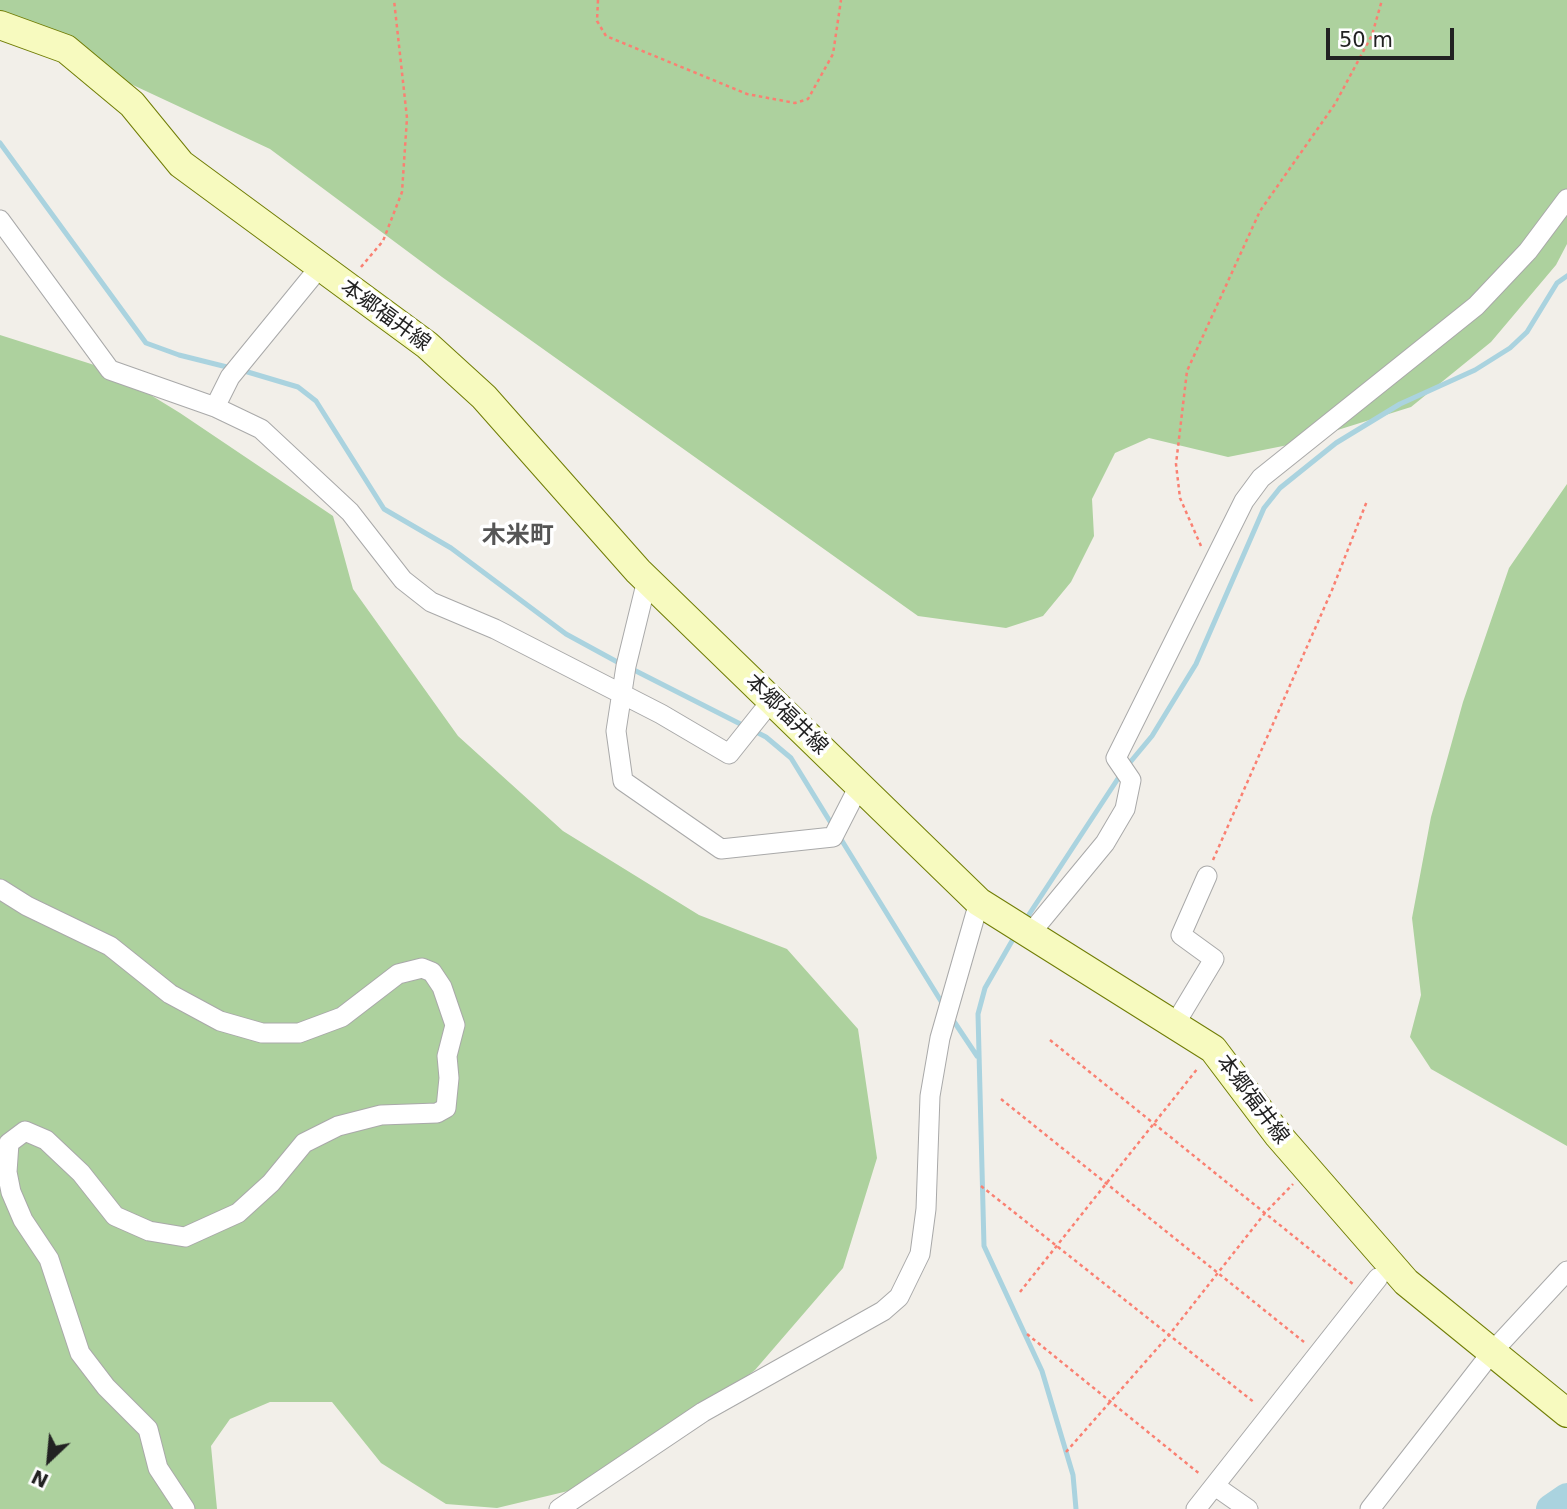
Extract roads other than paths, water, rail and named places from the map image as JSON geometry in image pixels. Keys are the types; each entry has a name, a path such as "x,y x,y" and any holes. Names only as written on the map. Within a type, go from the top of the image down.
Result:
{"main road":[{"name":"本郷福井線","path":"0,25 66,49 132,104 181,164 427,345 484,397 581,511 647,580 979,902 1213,1049 1307,1169 1406,1282 1567,1413"}],"street":[{"path":"1029,935 1105,844 1125,809 1131,780 1116,758 1244,501 1261,478 1476,306 1528,251 1567,199"},
{"path":"0,220 110,370 215,407 261,429 350,512 402,580 431,602 495,629 729,754 772,700"},
{"path":"215,407 230,377 319,268"},
{"path":"647,580 615,731 623,781 721,849 833,837 859,786"},
{"path":"1175,1024 1214,959 1181,935 1207,876"},
{"path":"0,889 27,906 110,946 170,994 231,1024 262,1033 299,1032 342,1017 398,974 422,968 432,972 442,987 454,1025 447,1056 449,1078 446,1108 437,1113 381,1115 338,1126 315,1137 304,1143 271,1183 238,1213 185,1237 149,1231 115,1216 81,1173 46,1140 25,1131 9,1143 7,1172 11,1192 23,1220 49,1259 80,1353 106,1387 148,1429 158,1468 185,1509"},
{"path":"559,1509 703,1412 883,1311 899,1297 920,1254 926,1209 930,1096 940,1038 979,902"},
{"path":"1370,1509 1492,1352 1567,1271"},
{"path":"1196,1509 1378,1278"},
{"path":"1215,1486 1248,1509"}],"waterway":[{"path":"0,143 146,343 179,355 231,368"},
{"path":"1127,766 1152,736 1196,664 1264,508 1280,488 1336,443 1400,404 1475,370 1510,348 1527,332 1557,283 1567,276"},
{"path":"241,370 298,387 316,401 384,509 451,548 566,634 621,664"},
{"path":"630,668 766,737 791,758 834,828"},
{"path":"1028,916 1121,774"},
{"path":"839,836 944,1006"},
{"path":"1016,934 985,988 978,1014 984,1246 1042,1371 1073,1475 1076,1509"},
{"path":"951,1017 977,1056"},
{"path":"1551,1509 1567,1498"}],"district":[{"name":"木米町","path":"518,537"}]}
